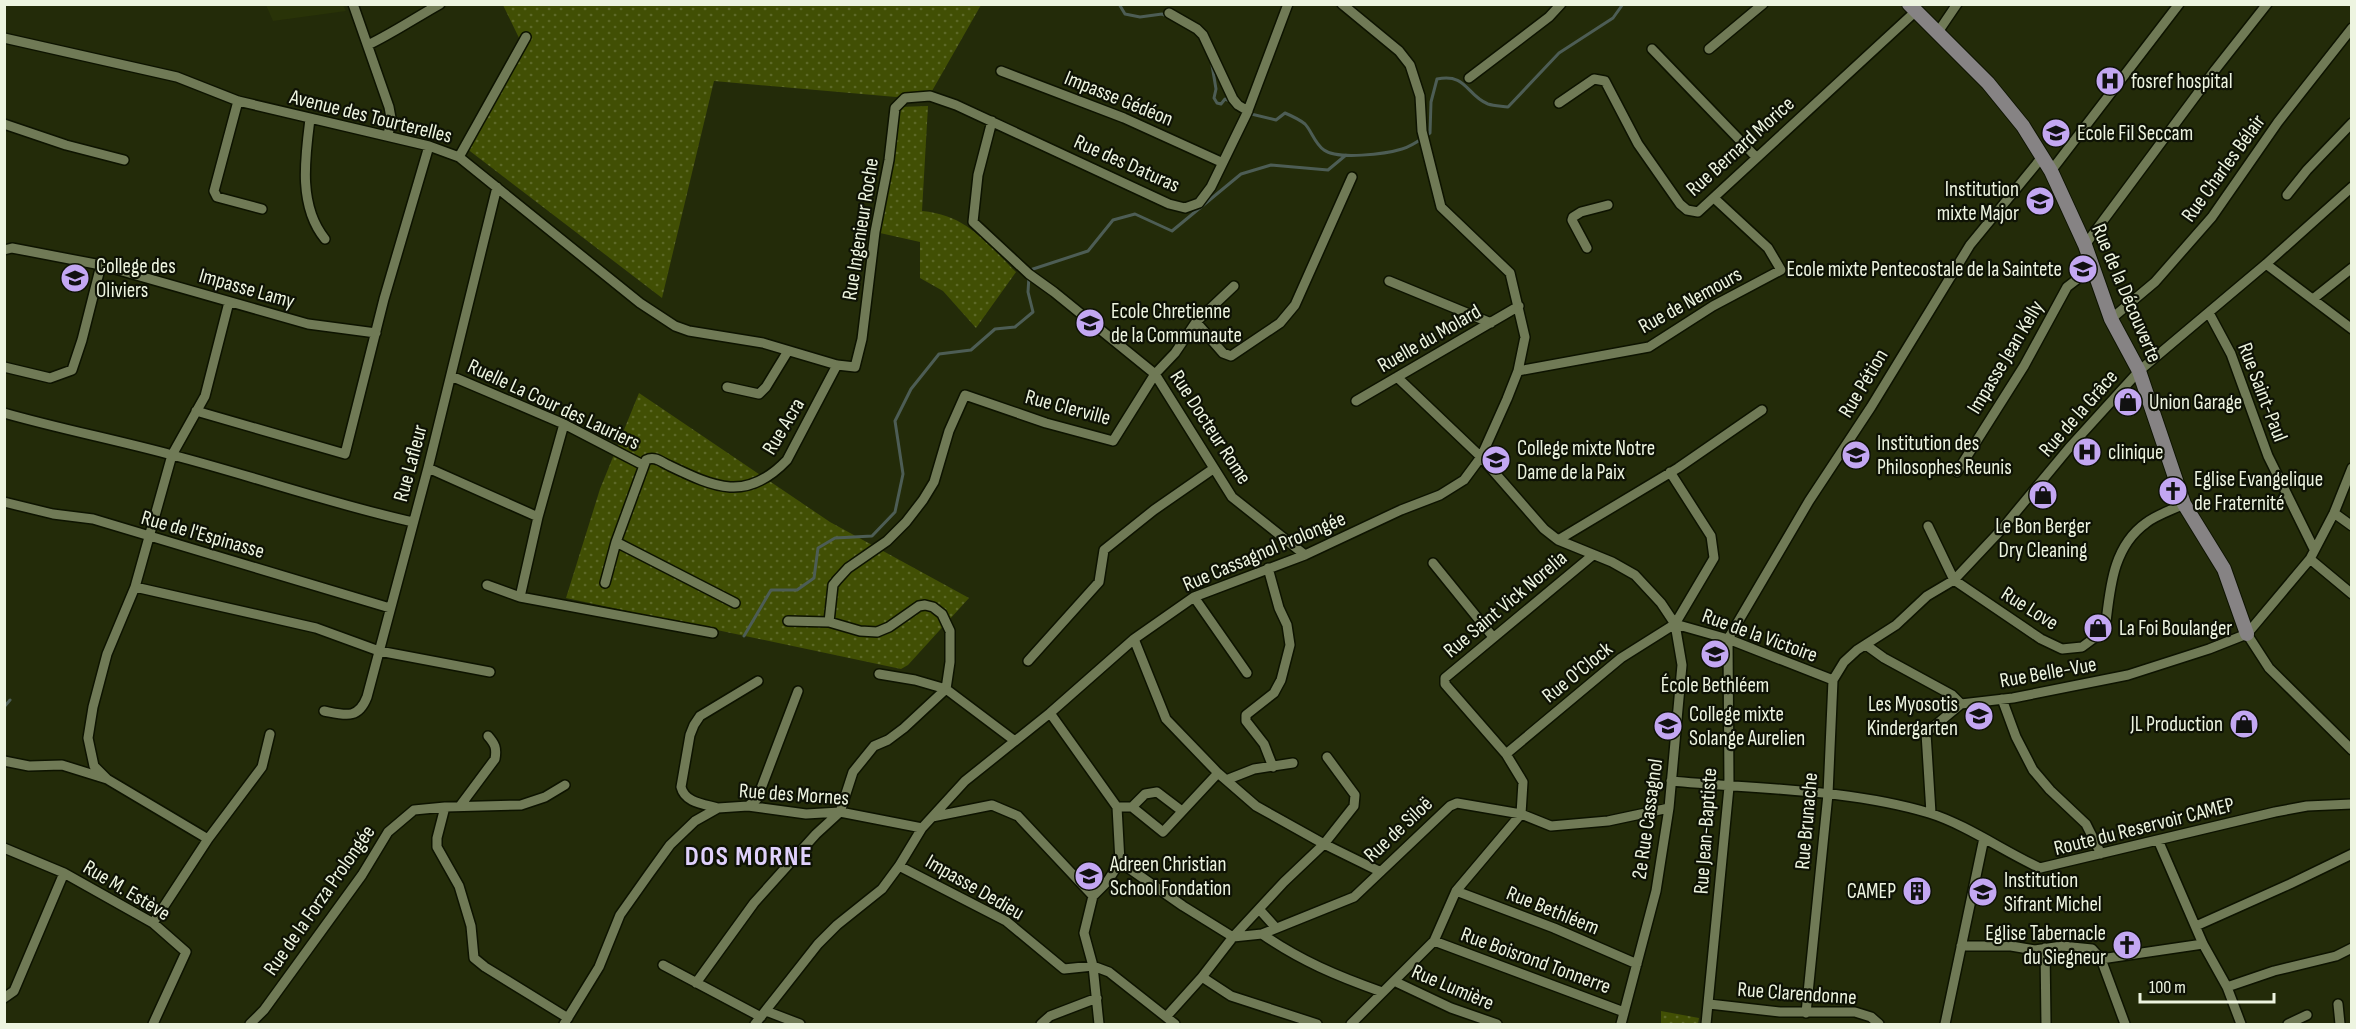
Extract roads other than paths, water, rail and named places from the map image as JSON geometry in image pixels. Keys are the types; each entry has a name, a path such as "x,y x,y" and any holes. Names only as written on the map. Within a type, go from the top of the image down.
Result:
{"street":[{"path":"352,4 389,108 391,118 388,136"},
{"path":"368,45 398,31 411,20 440,4"},
{"name":"Rue des Daturas","path":"905,98 930,96 956,105 1169,204 1185,208 1198,203 1211,188 1221,162 1248,111 1288,4"},
{"name":"Rue Cassagnol Prolongée","path":"761,1017 818,944 837,925 882,889 922,828 964,781 1050,713 1134,639 1194,597 1305,555 1401,510 1440,495 1464,480 1481,457 1508,399 1518,370 1525,337 1510,273 1441,207 1422,131 1420,96 1410,65 1399,51 1342,4"},
{"path":"1469,78 1549,17 1561,4"},
{"path":"1709,49 1763,4"},
{"path":"1938,32 1957,4"},
{"path":"2051,171 2180,4"},
{"path":"2085,245 2267,4"},
{"name":"Rue de la Découverte","path":"1912,8 1988,83 2023,126 2043,156 2085,245 2111,319 2139,371 2184,504 2224,569 2247,634"},
{"name":"Rue Bernard Morice","path":"1559,103 1594,79 1602,79 1638,144 1680,204 1688,210 1698,212 1912,8"},
{"path":"1169,13 1203,35 1233,99 1248,111"},
{"name":"Rue Charles Bélair","path":"2111,319 2155,282 2212,217 2278,122 2352,28"},
{"path":"459,158 526,37"},
{"name":"Avenue des Tourterelles","path":"4,38 177,77 238,101 429,146 459,158 663,320 689,331 764,343 837,365 855,368"},
{"path":"1652,49 1756,157"},
{"name":"Impasse Gédéon","path":"1001,71 1124,118 1221,162"},
{"name":"Rue Ingenieur Roche","path":"855,368 862,339 895,108 905,98"},
{"path":"238,101 214,191 217,197 262,209"},
{"path":"310,119 305,174 313,219 325,239"},
{"name":"Rue Docteur Rome","path":"992,121 978,175 973,222 1029,274 1155,374 1232,497 1305,555"},
{"path":"2287,195 2307,170 2352,123"},
{"path":"4,124 66,145 124,160"},
{"path":"196,411 345,454 384,299 429,146"},
{"name":"Rue Pétion","path":"1728,639 1809,501 1871,407 1970,245 2043,156"},
{"path":"1196,322 1223,353 1231,356 1286,318 1295,305 1352,177"},
{"name":"Rue de la Grâce","path":"1866,645 1896,625 1927,596 1954,580 2001,530 2069,448 2139,371 2266,264 2352,187"},
{"name":"Rue Lafleur","path":"324,711 347,715 363,707 428,468 497,188"},
{"name":"Rue de Nemours","path":"1518,370 1649,347 1713,306 1781,270 1768,248 1714,198"},
{"path":"1587,248 1572,220 1573,217 1581,212 1608,205"},
{"name":"Impasse Lamy","path":"4,250 12,248 101,264 308,324 376,333"},
{"path":"4,367 50,378 72,370 101,264"},
{"path":"2266,264 2352,329"},
{"name":"Impasse Jean Kelly","path":"1957,472 2024,366 2067,287 2093,267"},
{"path":"2313,299 2352,268"},
{"path":"1389,281 1491,322"},
{"name":"Rue Clerville","path":"829,622 833,585 848,568 887,541 923,501 934,482 949,431 965,395 1046,423 1113,441 1155,374 1175,352 1196,322 1234,286"},
{"path":"208,839 107,778 94,766 87,738 106,659 135,587 172,455 205,396 229,302"},
{"name":"Ruelle du Molard","path":"1356,401 1519,306"},
{"name":"Rue Saint-Paul","path":"2209,313 2231,354 2268,456 2314,549"},
{"path":"727,387 759,394 766,387 788,351"},
{"name":"Rue Acra","path":"643,465 651,458 704,482 727,488 758,483 775,472 787,460 837,365"},
{"name":"Ruelle La Cour des Lauriers","path":"451,376 564,424 643,465"},
{"name":"2e Rue Cassagnol","path":"1397,378 1481,457 1544,529 1558,540 1612,561 1635,575 1661,603 1675,624 1682,664 1669,808 1656,891 1621,1024"},
{"path":"1558,540 1670,472 1762,410"},
{"path":"4,413 92,437 172,455 370,512 413,522"},
{"path":"520,597 538,517 564,424"},
{"path":"605,583 616,542 643,465"},
{"path":"428,468 538,517"},
{"path":"2352,468 2334,513 2310,559 2247,634 2269,668 2352,750"},
{"path":"1028,661 1099,582 1104,550 1154,510 1213,469"},
{"path":"1670,472 1712,536 1714,558 1675,624"},
{"name":"Rue de l'Espinasse","path":"4,502 53,514 93,519 390,608"},
{"name":"Rue Love","path":"1954,580 2041,639 2062,649 2082,647 2105,630 2113,571 2126,544 2146,523 2184,504"},
{"path":"2334,513 2352,526"},
{"path":"1928,526 1954,580"},
{"path":"616,542 735,603"},
{"name":"Rue Saint Vick Norelia","path":"1521,814 1523,782 1506,754 1445,684 1447,676 1593,555"},
{"path":"2310,559 2352,594"},
{"path":"1433,563 1493,637"},
{"path":"1268,568 1279,608 1287,625 1290,645 1284,670 1274,693 1246,715 1246,721 1264,744 1273,767"},
{"path":"487,585 520,597 713,633"},
{"path":"135,587 316,628 379,651 490,672"},
{"path":"1194,597 1247,673"},
{"path":"696,983 754,903 816,834 840,812 853,772 874,746 888,740 904,728 946,689 951,654 950,631 942,614 933,607 919,606 889,627 877,632 860,631 829,622 788,621"},
{"name":"Rue de la Victoire","path":"1675,624 1728,639 1833,680"},
{"name":"Rue O'Clock","path":"1506,754 1621,658 1675,624"},
{"name":"Rue Belle-Vue","path":"1961,704 2002,699 2128,675 2209,649 2247,634"},
{"path":"1134,639 1166,719 1218,773 1256,806 1324,844 1379,871"},
{"name":"Rue Jean-Baptiste","path":"1706,1024 1729,787 1728,639"},
{"path":"1833,680 1844,662 1866,645 1884,658 1952,695 1961,704 1926,733 1931,813"},
{"path":"879,674 915,680 946,689 1015,741"},
{"name":"Rue Brunache","path":"1806,1014 1828,794 1833,680"},
{"path":"718,808 689,799 683,794 681,787 690,735 700,716 758,681"},
{"path":"748,806 757,799 798,690"},
{"path":"2002,699 2016,736 2033,770 2050,790 2086,824 2101,854"},
{"path":"1050,713 1117,807 1120,862 1107,882 1093,896 1084,933 1093,966 1099,1024"},
{"path":"153,923 208,839 262,766 270,734"},
{"path":"460,806 495,759 497,750 495,743 488,736"},
{"path":"1166,1017 1202,977 1233,937 1324,844 1354,806 1355,795 1327,757"},
{"path":"4,761 29,766 62,765 107,778"},
{"path":"1226,780 1254,769 1293,763"},
{"path":"1117,807 1132,807 1163,832 1218,773"},
{"name":"Route du Reservoir CAMEP","path":"1671,781 1828,794 1931,813 2040,868 2275,812 2307,806 2352,804"},
{"name":"Rue de la Forza Prolongée","path":"250,1024 264,1010 362,875 388,832 414,810 460,806 520,805 545,796 565,785"},
{"path":"1132,807 1145,794 1157,792 1182,811"},
{"name":"Rue de Siloë","path":"1233,937 1262,933 1354,897 1450,806 1457,803 1521,814 1551,826 1608,821 1669,808"},
{"path":"932,817 992,805 1018,816 1093,896"},
{"name":"Rue des Mornes","path":"566,1021 599,967 620,915 649,874 670,845 695,821 718,808 748,806 806,813 840,812 922,828"},
{"path":"445,807 437,847 463,897 471,926 474,958 566,1021"},
{"path":"1351,1024 1396,982 1434,941 1456,891 1521,814"},
{"path":"1945,1024 1984,838"},
{"path":"2158,840 2204,944 2227,987 2241,1024"},
{"name":"Rue M. Estève","path":"4,848 64,873 153,923 186,952 153,1024"},
{"path":"2196,926 2352,854"},
{"path":"1120,862 1233,937"},
{"name":"Impasse Dedieu","path":"899,866 1006,921 1064,969 1093,966"},
{"path":"4,998 14,991 64,873"},
{"name":"Rue Bethléem","path":"1456,891 1554,928 1637,964"},
{"path":"1259,909 1276,928"},
{"path":"1262,933 1285,950 1334,975 1383,992"},
{"name":"Rue Boisrond Tonnerre","path":"1434,941 1624,1012"},
{"path":"2101,959 2204,944"},
{"path":"1961,946 2011,946 2035,950 2062,946 2092,949 2101,959 2125,1024"},
{"path":"2045,948 2046,1024"},
{"path":"2227,987 2274,971 2336,956 2352,948"},
{"path":"663,965 761,1017 800,1024"},
{"path":"1093,966 1109,972 1175,1024"},
{"path":"1202,977 1231,996 1317,1024"},
{"name":"Rue Lumière","path":"1396,982 1451,1008 1497,1024"},
{"path":"1041,1024 1050,1016 1097,998"},
{"name":"Rue Clarendonne","path":"1709,1004 1806,1014 1855,1012 1871,1017 1880,1024"},
{"path":"2338,1005 2340,1024"},
{"path":"1780,1012 1780,1024"},
{"path":"2288,1024 2307,1015"}],"waterway":[{"path":"1119,4 1125,14 1140,17 1162,14 1168,17"},
{"path":"1247,113 1276,120 1285,113 1293,116 1305,124 1318,144 1330,153 1362,155 1402,149 1430,133 1431,102 1437,79 1455,79 1488,104 1508,107 1559,53 1613,18 1623,4"},
{"path":"1212,65 1216,89 1214,98 1217,103 1221,104 1225,99 1230,101"},
{"path":"1030,270 1088,251 1113,220 1135,214 1172,231 1241,174 1271,165 1328,170 1346,155"},
{"path":"744,636 771,590 797,590 814,578 818,548 835,538 872,536 895,512 903,474 895,421 911,389 939,354 971,350 995,329 1015,327 1033,312 1028,292 1029,276"},
{"path":"4,707 10,700"}],"place":[{"name":"fosref hospital","path":"2110,81"},
{"name":"Ecole Fil Seccam","path":"2056,133"},
{"name":"Institution mixte Major","path":"2040,201"},
{"name":"Ecole mixte Pentecostale de la Saintete","path":"2083,269"},
{"name":"College des Oliviers","path":"75,278"},
{"name":"Ecole Chretienne de la Communaute","path":"1090,323"},
{"name":"Union Garage","path":"2128,402"},
{"name":"clinique","path":"2087,452"},
{"name":"Institution des Philosophes Reunis","path":"1856,455"},
{"name":"College mixte Notre Dame de la Paix","path":"1496,460"},
{"name":"Eglise Evangelique de Fraternité","path":"2173,491"},
{"name":"Le Bon Berger Dry Cleaning","path":"2043,495"},
{"name":"La Foi Boulanger","path":"2098,628"},
{"name":"École Bethléem","path":"1715,654"},
{"name":"Les Myosotis Kindergarten","path":"1979,716"},
{"name":"JL Production","path":"2244,724"},
{"name":"College mixte Solange Aurelien","path":"1668,726"},
{"name":"Adreen Christian School Fondation","path":"1089,876"},
{"name":"CAMEP","path":"1917,891"},
{"name":"Institution Sifrant Michel","path":"1983,892"},
{"name":"Eglise Tabernacle du Siegneur","path":"2127,945"}],"district":[{"name":"DOS MORNE","path":"749,856"}]}
